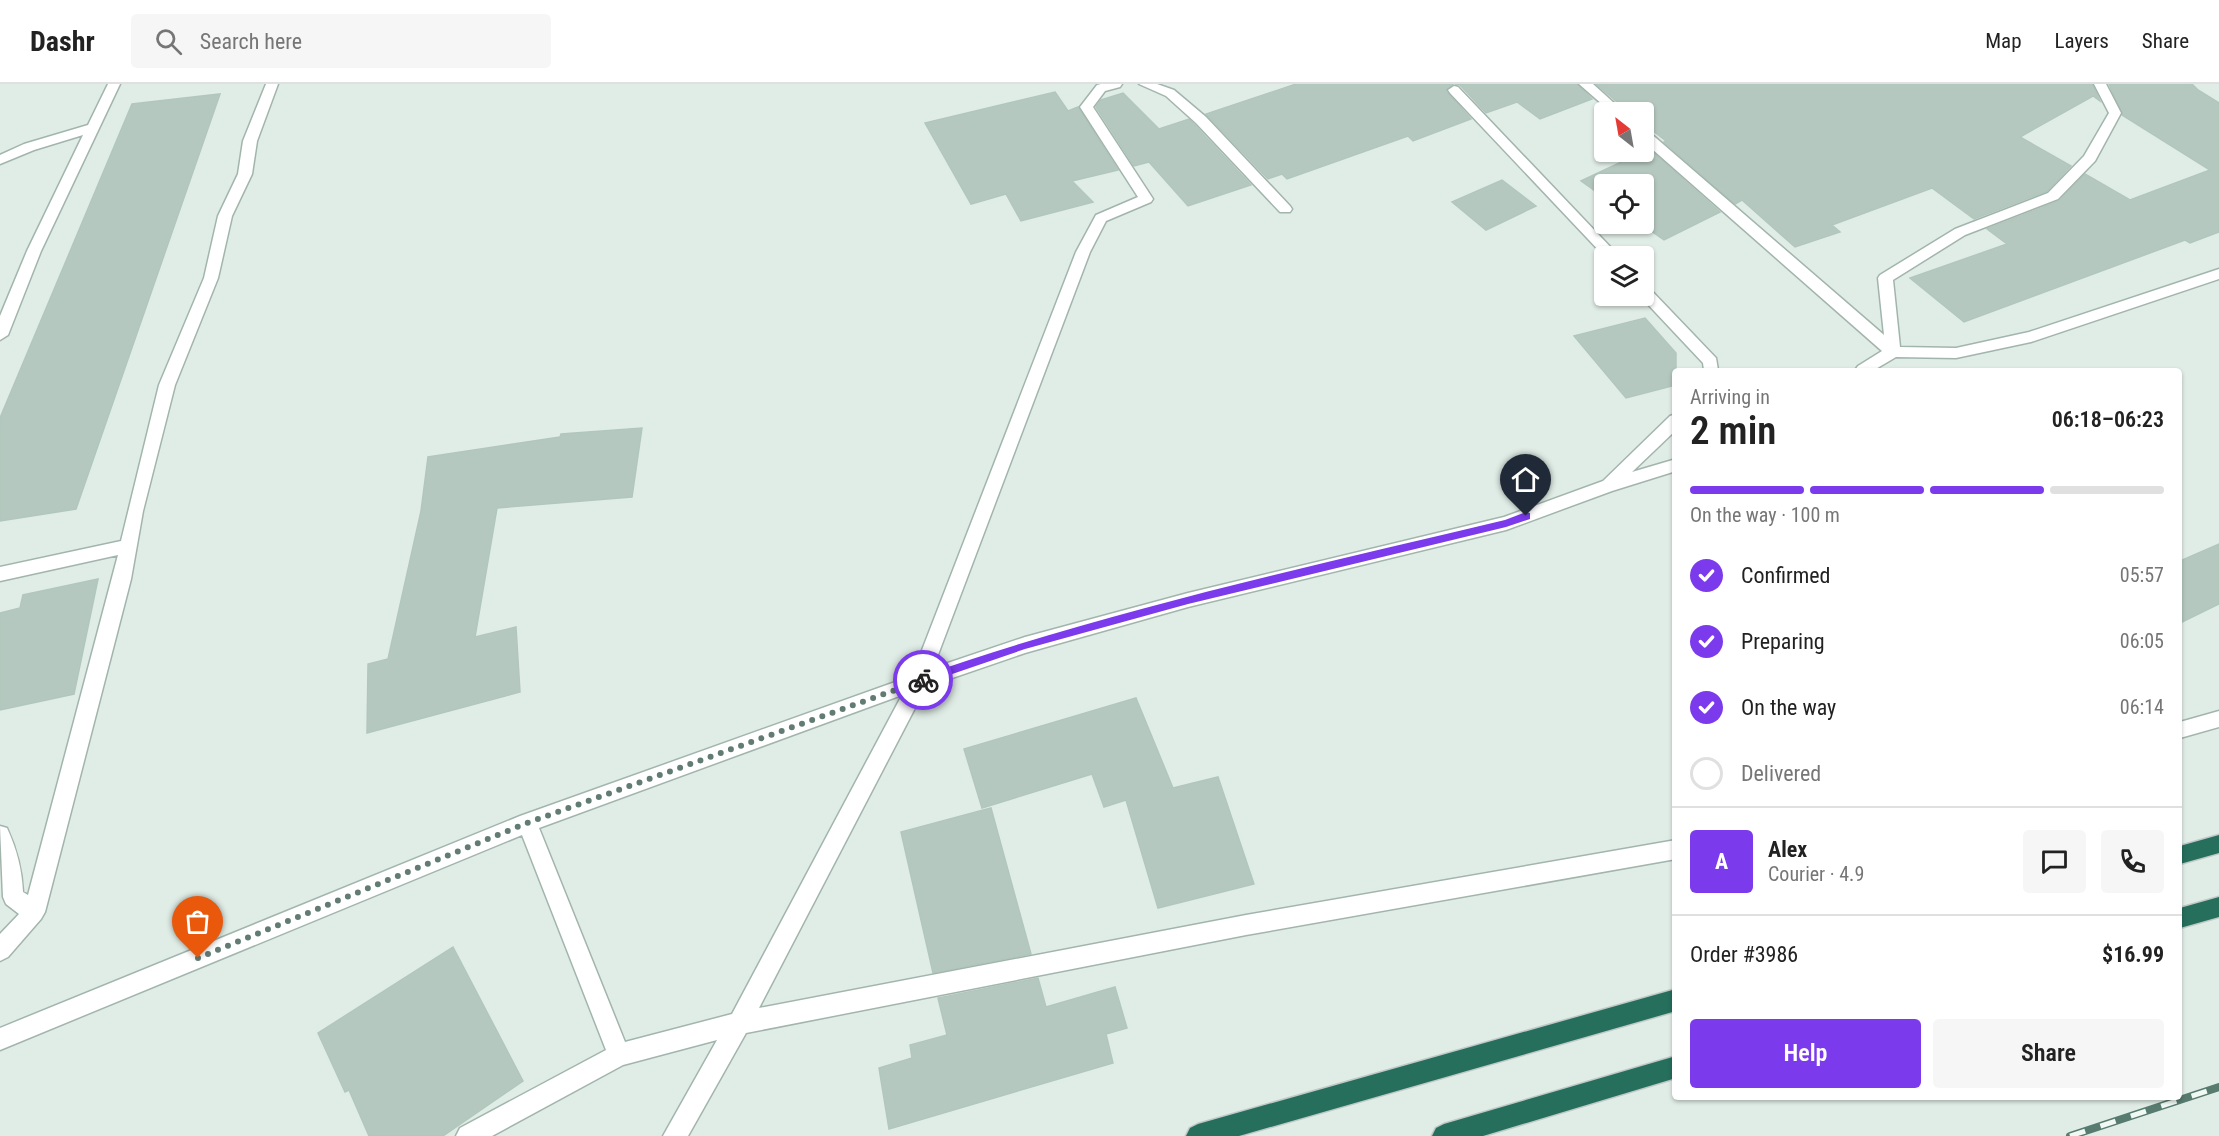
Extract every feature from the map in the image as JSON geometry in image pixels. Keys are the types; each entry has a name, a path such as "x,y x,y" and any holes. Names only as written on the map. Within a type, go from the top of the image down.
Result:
{"highway":[{"path":"2182,854 2219,844"},
{"path":"2182,917 2219,907"},
{"path":"1198,1136 1672,1001"},
{"path":"1444,1136 1672,1068"}],"street":[{"path":"0,335 33,251 114,84"},
{"path":"0,950 34,912 122,579 167,385 211,278 225,216 245,174 250,141 272,84"},
{"path":"675,1136 739,1023 919,681 1083,252 1101,218 1146,199 1086,107 1101,88 1116,84"},
{"path":"1145,84 1170,93 1200,120 1286,209"},
{"path":"1585,84 1606,102"},
{"path":"1893,352 1885,278 1959,232 2053,196 2090,158 2115,113 2100,84"},
{"path":"1454,90 1602,246"},
{"path":"0,160 29,147 93,128"},
{"path":"1654,144 1893,352"},
{"path":"1866,368 1893,352 1956,353 2031,337 2219,274"},
{"path":"1654,302 1711,362 1711,368"},
{"path":"1607,486 1672,424"},
{"path":"0,1039 527,823 919,681 1025,645 1177,603 1506,523 1607,486 1672,466"},
{"path":"0,574 128,546"},
{"path":"2182,729 2219,719"},
{"path":"527,823 619,1055"},
{"path":"0,837 11,866 13,897 34,912"},
{"path":"468,1136 619,1055 739,1023 1246,925 1672,850"}],"building":[{"path":"1296,84 1453,84 1446,91 1471,119 1413,141 1408,136 1287,179 1282,174 1268,179 1206,114"},
{"path":"1455,84 1577,84 1592,99 1540,119 1517,102 1486,113 1460,85"},
{"path":"1596,84 2092,84 2100,101 2093,96 2020,137 2071,166 2047,191 1974,219 1932,188 1832,225 1840,232 1795,247 1742,200 1735,204 1654,132 1654,102 1617,102"},
{"path":"2109,84 2192,84 2219,103 2219,232 2190,243 2185,240 1964,322 1910,278 2007,244 1987,229 2059,201 2085,174 2130,200 2210,170 2122,115"},
{"path":"1055,92 1068,111 1078,107 1118,170 1072,181 1093,202 1021,221 1006,194 971,204 925,123"},
{"path":"1123,93 1159,129 1189,119 1251,185 1188,206 1149,162 1134,166 1096,107 1101,100"},
{"path":"220,94 76,509 0,521 0,418 132,104"},
{"path":"1654,153 1720,212 1664,240 1654,233 1654,174 1596,174 1621,162 1654,162"},
{"path":"1594,175 1594,190 1581,181"},
{"path":"1502,180 1536,206 1486,230 1452,202"},
{"path":"1645,318 1676,353 1676,368 1672,368 1672,386 1626,398 1574,336"},
{"path":"642,428 632,497 497,508 475,637 516,627 520,692 367,733 368,664 388,659 421,511 428,457 560,437 561,434"},
{"path":"2219,544 2219,604 2182,622 2182,560"},
{"path":"98,579 74,694 0,710 0,613 20,608 23,595"},
{"path":"1136,698 1173,788 1218,777 1254,884 1158,908 1126,800 1104,807 1092,774 982,808 964,749"},
{"path":"991,808 1031,954 933,973 901,832"},
{"path":"453,947 523,1081 443,1136 369,1136 349,1090 345,1092 318,1033"},
{"path":"1038,978 1046,1007 1115,987 1127,1028 1106,1034 1113,1063 889,1129 879,1068 912,1058 910,1045 947,1035 938,998"}],"railway":[{"path":"2182,1099 2219,1087"},
{"path":"2070,1136 2179,1100"}],"way so far":[{"path":"198,958 527,823 923,680"}],"route":[{"path":"923,680 1025,645 1188,600 1506,523 1526,516"}]}
